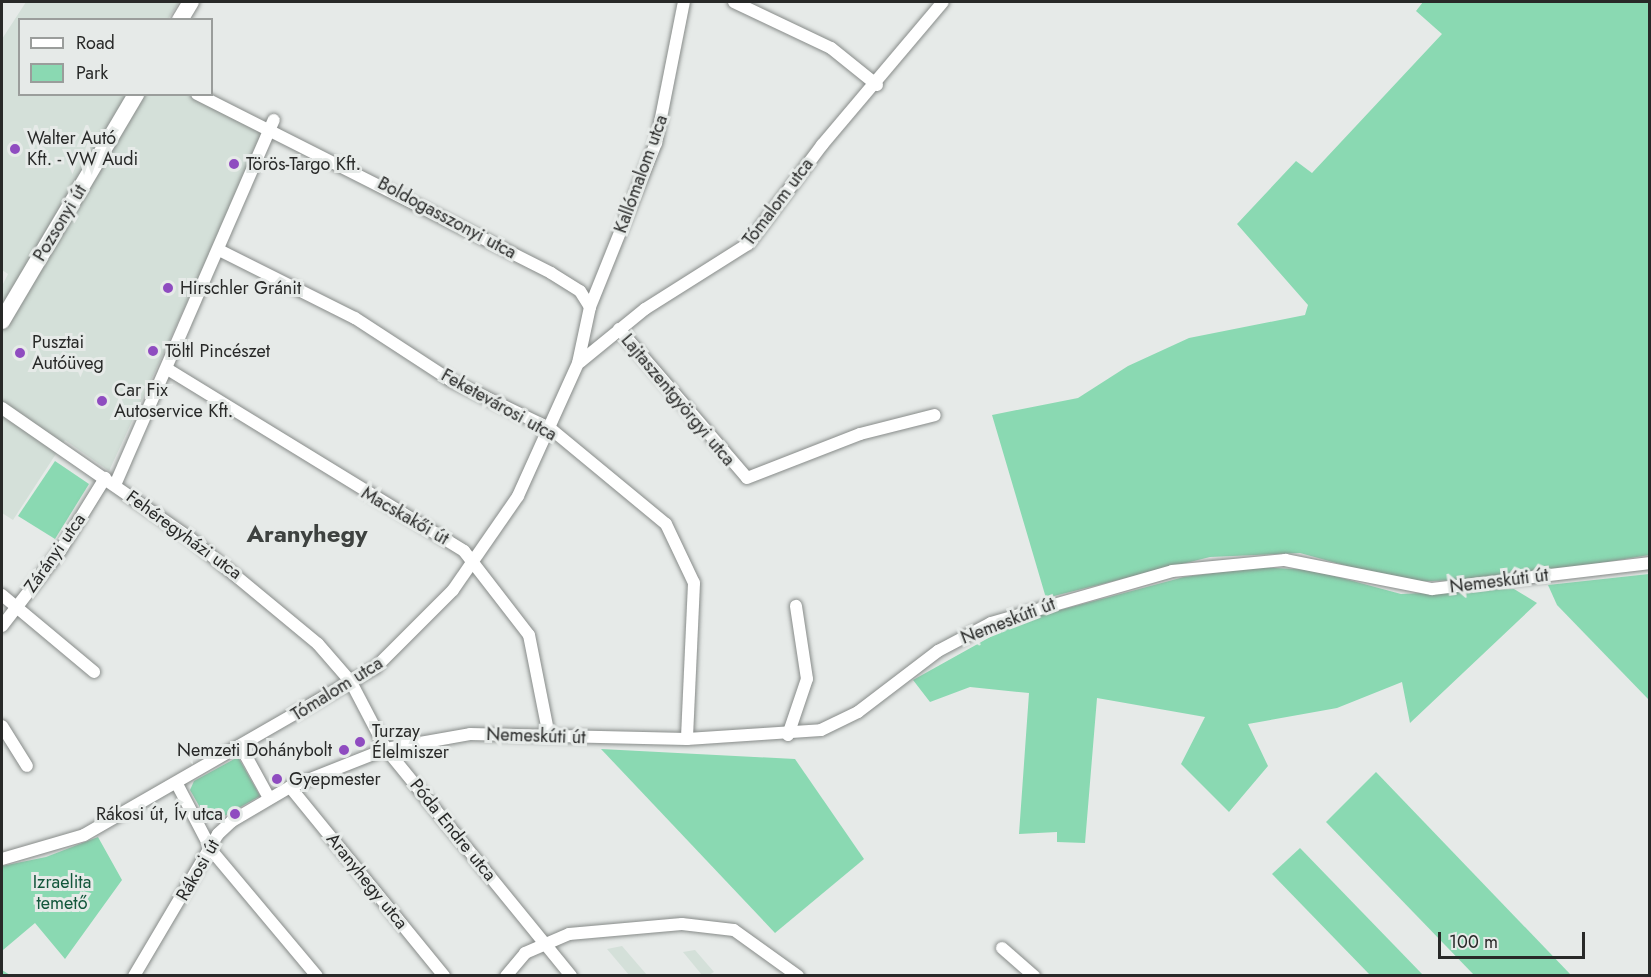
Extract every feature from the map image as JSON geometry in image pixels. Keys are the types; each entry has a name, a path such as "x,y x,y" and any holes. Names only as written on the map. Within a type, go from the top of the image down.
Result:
{"main road":[{"path":"181,18 191,2"},
{"name":"Pozsonyi út","path":"2,321 135,96"}],"street":[{"name":"Kallómalom utca","path":"590,307 656,143 684,2"},
{"path":"734,2 831,48 877,85"},
{"name":"Tómalom utca","path":"578,363 619,328 748,244 822,145 877,85 943,2"},
{"name":"Boldogasszonyi utca","path":"202,96 273,124 570,283 590,307"},
{"name":"Zárányi utca","path":"2,626 110,481 169,370 273,124"},
{"name":"Feketevárosi utca","path":"219,250 355,318 450,380 551,429 660,518 687,563 694,583 687,739"},
{"name":"Tómalom utca","path":"2,859 84,835 177,784 375,668 426,622 474,562 518,496 551,429 578,363 590,307"},
{"name":"Lajtaszentgyörgyi utca","path":"619,328 737,471 747,478 860,434 935,415"},
{"name":"Macskakői út","path":"169,370 474,562 529,635 549,736"},
{"name":"Fehéregyházi utca","path":"2,408 110,481 269,598 351,682"},
{"name":"Nemeskúti út","path":"386,748 470,734 687,739 788,735 846,720 930,656 991,623 1172,571 1286,560 1432,589 1650,563"},
{"path":"2,595 18,605 94,672"},
{"path":"788,735 807,679 796,606"},
{"name":"Póda Endre utca","path":"351,682 386,748 571,975"},
{"path":"2,726 27,766"},
{"path":"241,747 269,798"},
{"name":"Rákosi út","path":"134,975 232,820 290,787 386,748"},
{"path":"177,784 212,851 311,973"},
{"name":"Aranyhegy utca","path":"290,787 444,975"},
{"path":"506,975 525,953 545,943 600,928 711,926 756,941 798,975"},
{"path":"1002,948 1034,975"}],"shaded area":[{"path":"26,2 179,2 169,18 18,18 18,96 196,96 266,131 109,471 65,440 13,520 2,513 2,286 8,274 2,270 2,39"},
{"path":"622,946 647,975 629,975 607,949"},
{"path":"695,950 714,972 702,975 683,952"}],"green space":[{"path":"1423,2 1649,2 1649,555 1510,578 1405,582 1300,553 1210,557 1046,598 992,415 1078,398 1128,366 1189,338 1305,315 1308,305 1237,224 1296,161 1312,173 1442,34 1416,11"},
{"path":"55,461 89,484 55,539 18,516"},
{"path":"1257,567 1312,570 1401,594 1514,589 1537,603 1410,723 1402,682 1337,708 1248,724 1268,766 1229,812 1181,764 1205,717 1097,698 1085,843 1057,842 1057,832 1019,834 1029,693 970,687 930,702 913,680 1019,621 1184,577"},
{"path":"1650,574 1649,700 1557,605 1548,585"},
{"path":"601,749 795,759 864,859 775,933"},
{"path":"238,757 260,796 221,818 206,818 190,790 194,781"},
{"path":"1376,772 1571,975 1474,975 1326,822"},
{"name":"Izraelita temető","path":"98,837 122,880 65,959 35,923 3,950 2,970 2,866 46,857"},
{"path":"1300,848 1423,975 1370,975 1272,874"}],"place":[{"name":"Walter Autó Kft. - VW Audi","path":"15,149"},
{"name":"Törös-Targo Kft.","path":"234,164"},
{"name":"Hirschler Gránit","path":"168,288"},
{"name":"Töltl Pincészet","path":"153,351"},
{"name":"Pusztai Autóüveg","path":"20,353"},
{"name":"Car Fix Autoservice Kft.","path":"102,401"},
{"name":"Turzay Élelmiszer","path":"360,742"},
{"name":"Nemzeti Dohánybolt","path":"344,750"},
{"name":"Gyepmester","path":"277,779"},
{"name":"Rákosi út, Ív utca","path":"235,814"}],"district":[{"name":"Aranyhegy","path":"307,534"}]}
